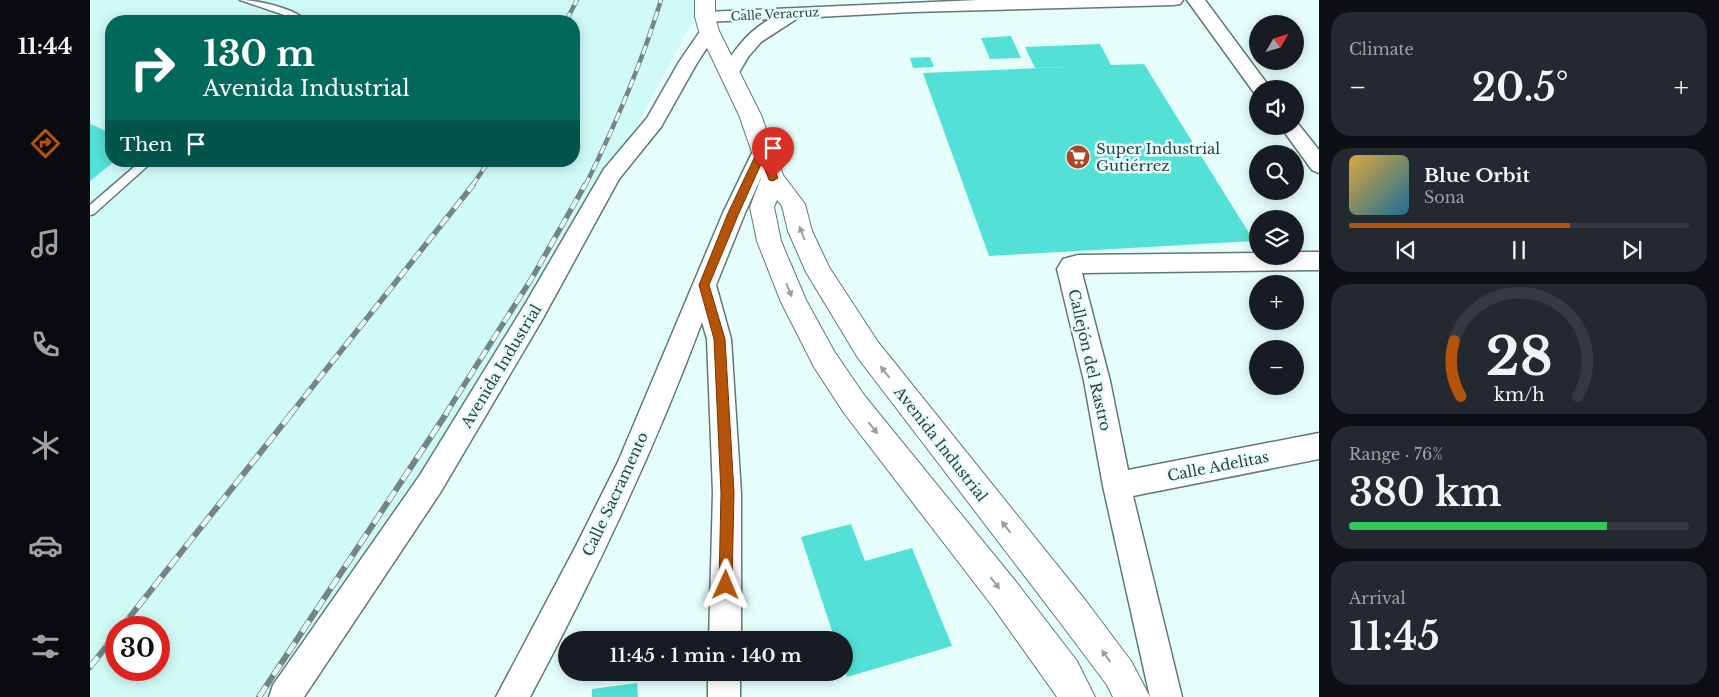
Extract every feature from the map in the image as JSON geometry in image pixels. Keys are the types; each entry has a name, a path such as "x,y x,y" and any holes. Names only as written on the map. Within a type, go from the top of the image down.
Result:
{"street":[{"name":"Calle Veracruz","path":"706,16 796,13 911,4 1174,0"},
{"path":"1196,0 1255,80"},
{"path":"730,72 740,54 756,36 768,26 796,13"},
{"name":"Avenida Industrial","path":"706,16 750,115 773,178 793,204 800,231 819,272 868,350 1074,613 1118,674 1132,697"},
{"name":"Avenida Industrial","path":"286,697 430,484 533,313 610,174 654,122 688,62 706,16"},
{"path":"1297,135 1319,165"},
{"name":"Calle Sacramento","path":"512,697 554,620 628,472 734,213 763,150"},
{"path":"773,178 762,207 769,241 794,302 824,359 854,404 1011,603 1064,674 1077,697"},
{"name":"Callejón del Rastro","path":"1166,697 1117,486 1096,381 1069,272 1071,266 1078,264 1319,261"},
{"path":"704,285 719,339 727,493 725,631"},
{"name":"Calle Adelitas","path":"1117,486 1319,446"},
{"path":"724,681 724,697"}],"lane":[{"path":"244,0 293,15"},
{"path":"90,210 141,167"}],"shaded area":[{"path":"90,0 695,0 694,18 564,262 303,697 90,697"}],"building":[{"path":"1011,36 1021,58 990,59 981,38"},
{"name":"Super Industrial Gutiérrez","path":"1100,44 1111,65 1144,64 1249,233 1249,241 989,256 923,73 1065,67 1035,68 1025,47"},
{"path":"930,57 934,67 913,68 910,58"},
{"path":"90,124 105,130 105,167 108,167 90,181"},
{"path":"851,524 865,561 912,548 952,646 853,675 853,631 832,631 801,537"},
{"path":"637,683 638,697 592,697 592,689"}],"railway":[{"path":"569,15 577,0"},
{"path":"585,186 627,95 661,0"},
{"path":"472,186 485,167"},
{"path":"290,415 473,185"},
{"path":"445,415 532,278 585,185"},
{"path":"131,616 291,414"},
{"path":"259,697 446,414"},
{"path":"90,667 105,648"}],"place":[{"name":"Super Industrial Gutiérrez","path":"1078,157"}],"route":[{"path":"726,585 727,493 719,339 704,285 763,150 773,178"}]}
